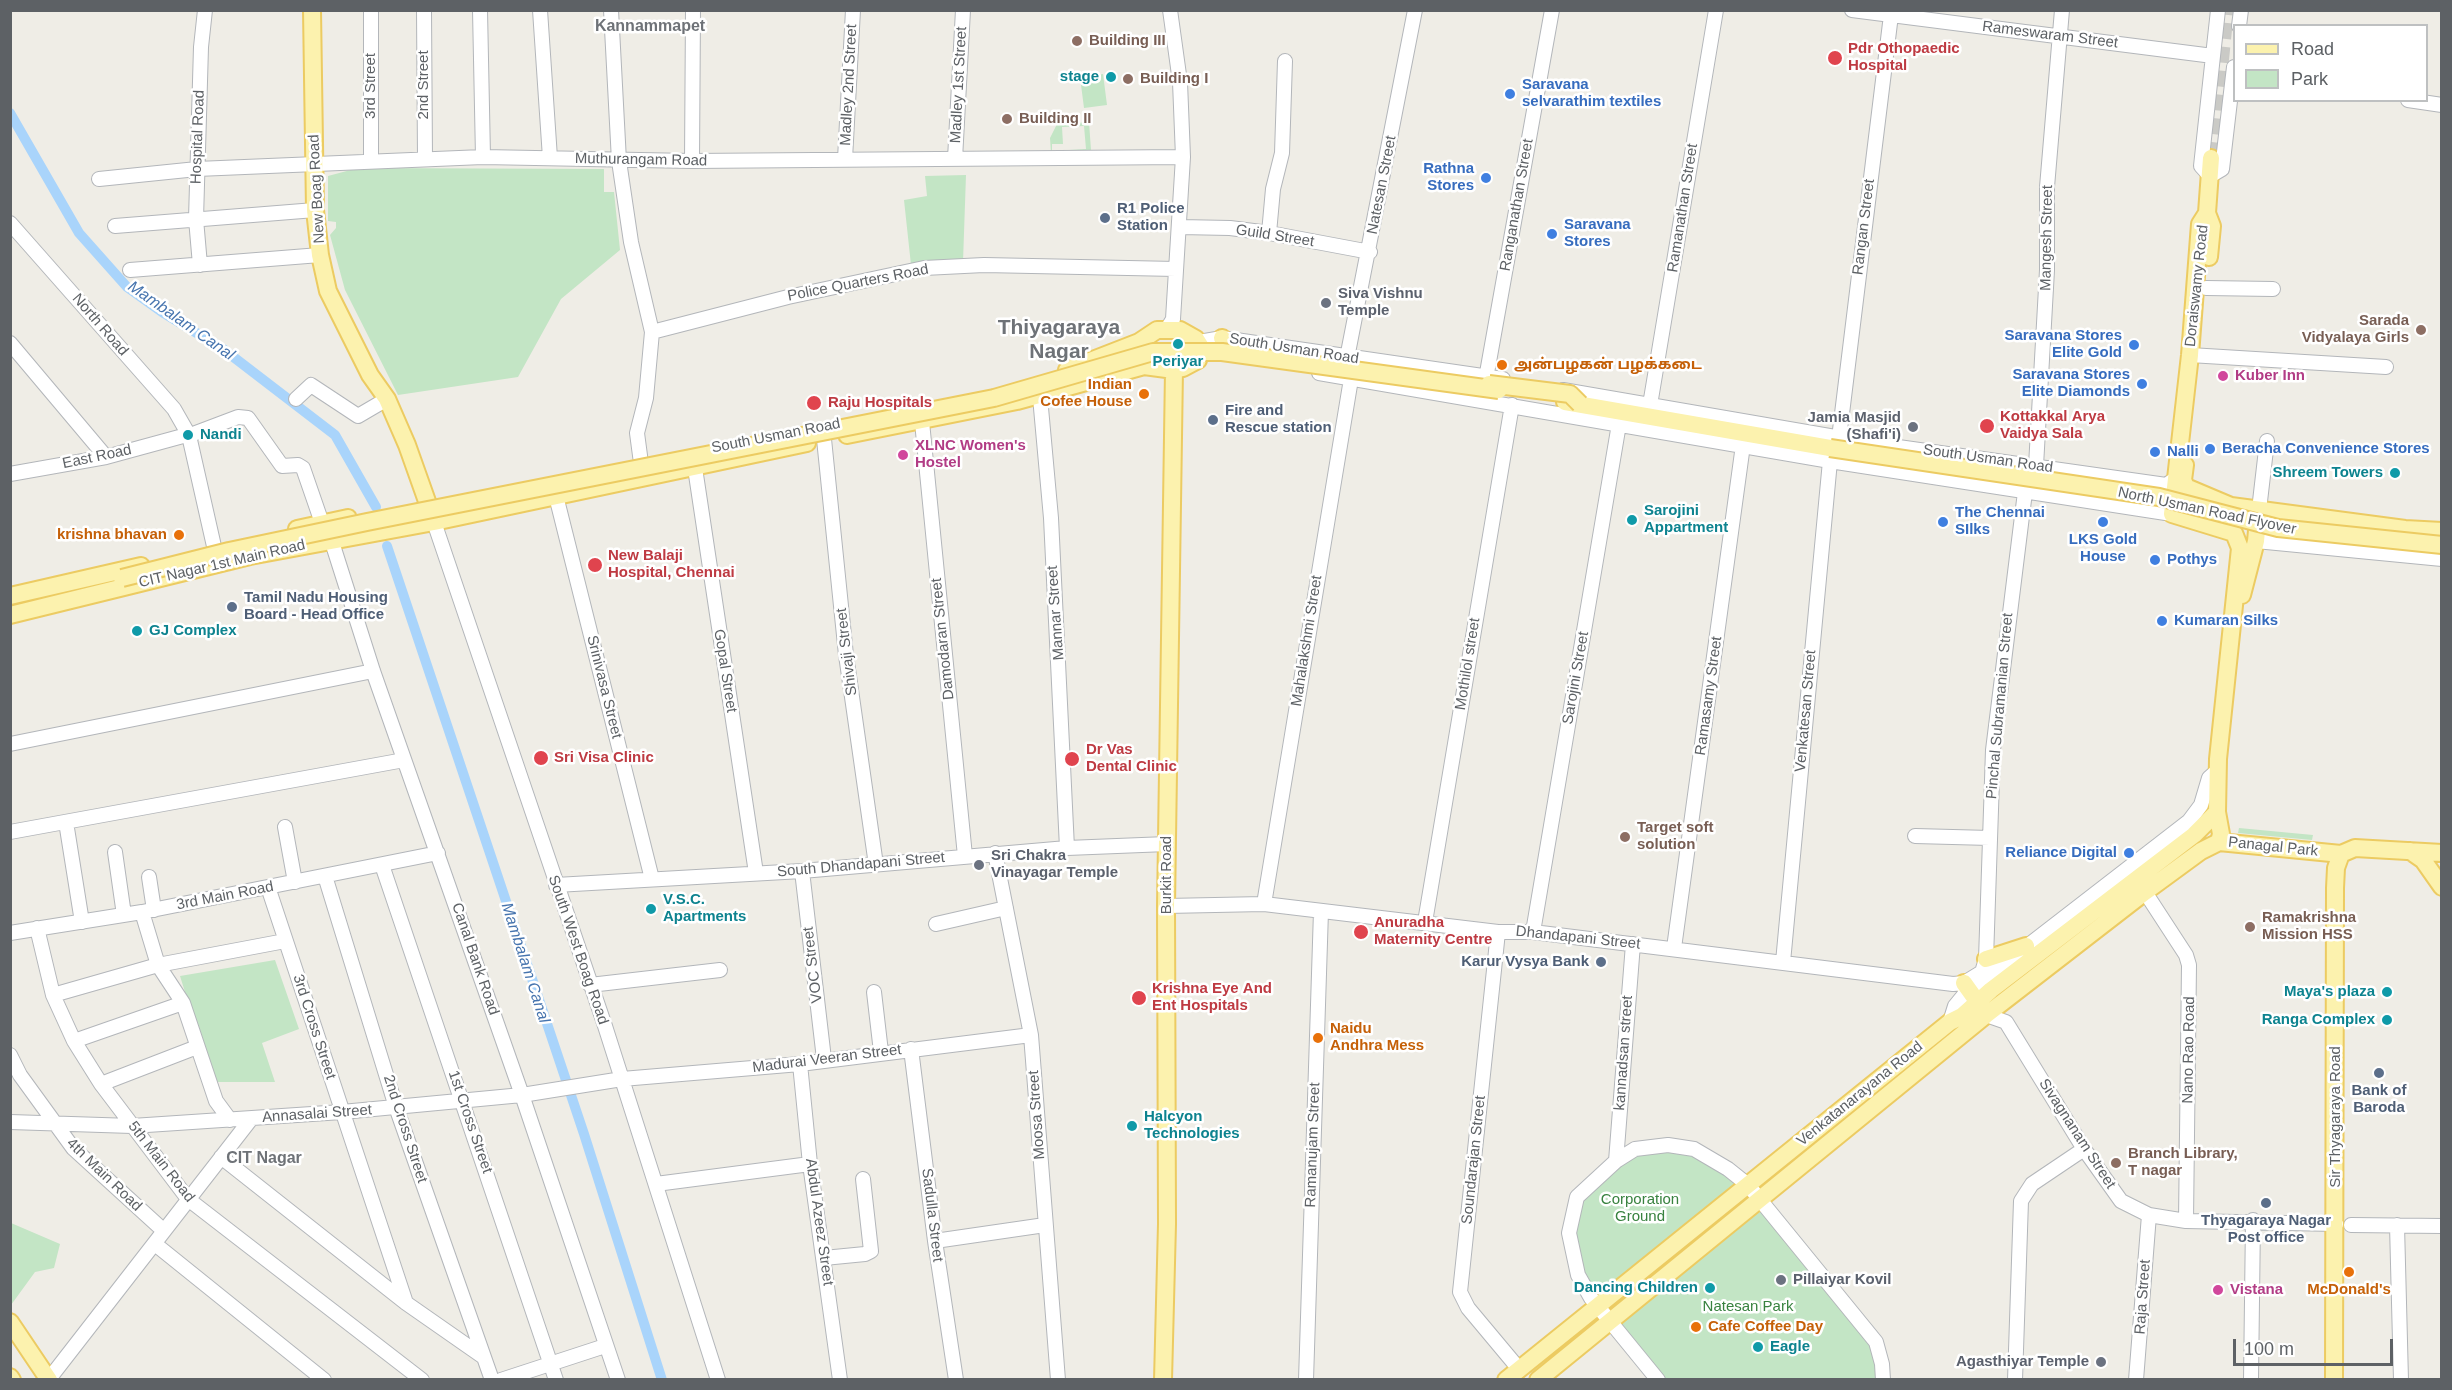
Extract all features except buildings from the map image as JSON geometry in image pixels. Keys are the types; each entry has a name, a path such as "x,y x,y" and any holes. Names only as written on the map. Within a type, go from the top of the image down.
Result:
{"main road":[{"name":"New Boag Road","path":"312,10 315,210 320,255 328,291 370,375 387,399 430,504 434,522"},
{"path":"2207,213 2211,158"},
{"name":"Doraiswamy Road","path":"2172,514 2175,479 2206,288 2212,226 2207,213"},
{"name":"Doraiswamy Road","path":"2207,213 2200,224 2195,356 2183,480 2186,487 2205,497 2231,506 2259,510"},
{"path":"1167,329 1180,330 1199,342 1201,351 1198,360"},
{"name":"South Usman Road","path":"434,522 824,439 922,422 1040,387 1139,342 1151,332 1167,329"},
{"path":"1222,338 1227,344 1272,352 1570,394 1580,404"},
{"path":"1139,342 1144,366"},
{"name":"South Usman Road","path":"10,604 229,551 994,398 1122,360 1162,351 1222,352 1472,386 1580,404"},
{"name":"South Usman Road","path":"216,556 322,523 1144,366 1174,370 1198,360"},
{"name":"Burkit Road","path":"1163,1380 1167,1224 1166,906 1174,370"},
{"name":"North Usman Road Flyover","path":"1580,404 1833,449 2159,497 2278,528 2442,545"},
{"path":"1646,428 1653,425 1838,457 1854,452"},
{"path":"2259,510 2442,531"},
{"name":"Panagal Park","path":"2233,618 2240,605 2256,541 2259,510"},
{"name":"Panagal Park","path":"2172,514 2234,534 2240,548 2232,600 2233,618 2218,770 2217,812 2221,834 2219,842 2341,854 2355,848 2442,853"},
{"name":"CIT Nagar 1st Main Road","path":"10,615 216,556 434,522"},
{"path":"10,596 216,556"},
{"name":"Venkatanarayana Road","path":"1538,1380 1757,1199 1969,995 2194,835 2217,812"},
{"name":"Venkatanarayana Road","path":"1513,1375 1950,1022 1969,995 2145,892 2201,851 2219,842"},
{"path":"2410,851 2422,860 2442,887"},
{"name":"Sir Thyagaraya Road","path":"2334,1380 2344,1224 2335,888 2336,868 2341,854"},
{"path":"1986,959 2026,945"},
{"path":"10,1322 49,1379"}],"street":[{"name":"Hospital Road","path":"200,265 196,219 201,47 205,10"},
{"name":"3rd Street","path":"371,10 371,160"},
{"name":"2nd Street","path":"424,10 425,159"},
{"path":"480,10 483,157"},
{"path":"540,10 550,158"},
{"path":"611,10 619,161 631,242 652,332 646,398 638,433 642,463"},
{"path":"692,161 693,10"},
{"name":"Madley 2nd Street","path":"845,159 853,10"},
{"name":"Madley 1st Street","path":"955,159 963,10"},
{"path":"1167,329 1173,319 1183,157 1180,82 1170,10"},
{"name":"Natesan Street","path":"1347,358 1370,252 1415,10"},
{"name":"Ranganathan Street","path":"1482,400 1552,10"},
{"name":"Ramanathan Street","path":"1650,405 1716,10"},
{"name":"Rameswaram Street","path":"1852,10 2213,56"},
{"name":"Mangesh Street","path":"2025,492 2036,466 2047,270 2047,187 2058,35 2062,10"},
{"path":"2218,10 2201,166 2210,176 2222,169 2233,83"},
{"name":"Rangan Street","path":"1833,449 1891,15"},
{"path":"1269,233 1273,189 1282,153 1285,61"},
{"path":"2422,102 2442,105"},
{"name":"Muthurangam Road","path":"99,179 314,163 483,157 619,161 1183,157"},
{"path":"115,226 315,210"},
{"name":"North Road","path":"10,223 174,409 188,435 216,556"},
{"name":"Guild Street","path":"1180,227 1230,228 1269,233 1370,252"},
{"path":"130,270 320,255"},
{"name":"Police Quarters Road","path":"652,332 788,297 924,268 984,265 1176,269"},
{"path":"2206,288 2272,289"},
{"name":"South Usman Road","path":"1199,342 1222,338 1347,358 1486,376 1650,405 1833,449 1923,474 2025,492 2148,508 2172,514"},
{"path":"10,343 106,457"},
{"path":"2195,356 2386,367"},
{"name":"South Usman Road","path":"1198,360 1211,358 1351,378 1441,396 1482,400 1743,445 1833,449 2036,466 2166,485 2175,479"},
{"name":"Mahalakshmi Street","path":"1264,904 1351,378"},
{"path":"296,399 310,385 358,416 387,399"},
{"name":"Mannar Street","path":"1040,387 1061,677 1067,848"},
{"name":"Mothilol street","path":"1425,922 1512,405"},
{"name":"East Road","path":"10,474 106,457 188,435 238,417 248,418 282,466 298,465 303,468 322,523"},
{"name":"Damodaran Street","path":"922,422 965,856"},
{"name":"Sarojini Street","path":"1533,932 1619,424"},
{"name":"Shivaji Street","path":"824,439 846,655 876,865"},
{"path":"2259,510 2267,441"},
{"name":"Ramasamy Street","path":"1674,948 1743,445"},
{"name":"Venkatesan Street","path":"1783,962 1833,449"},
{"name":"Gopal Street","path":"695,468 756,873"},
{"name":"Pinchal Subramanian Street","path":"1986,959 1993,750 2025,492"},
{"name":"Srinivasa Street","path":"556,496 651,879"},
{"name":"South West Boag Road","path":"434,522 622,1079 718,1380"},
{"name":"Canal Bank Road","path":"332,539 404,760 522,1095 618,1380"},
{"path":"2256,541 2442,559"},
{"path":"10,744 374,671"},
{"path":"10,832 404,760"},
{"path":"1969,995 2026,945 2189,820 2201,806 2209,778 2218,770"},
{"path":"66,822 82,922"},
{"path":"285,827 295,882"},
{"path":"1915,836 1990,838"},
{"name":"South Dhandapani Street","path":"556,885 802,871 1067,848 1167,844"},
{"path":"115,852 124,915"},
{"name":"3rd Main Road","path":"10,933 148,911 438,853"},
{"name":"Moosa Street","path":"995,853 1031,1035 1058,1380"},
{"name":"1st Cross Street","path":"382,865 555,1380"},
{"name":"VOC Street","path":"802,871 824,1059"},
{"name":"2nd Cross Street","path":"325,876 396,1107 492,1380"},
{"path":"149,877 148,911 158,965 183,1003 216,1101 230,1120"},
{"name":"3rd Cross Street","path":"268,887 406,1303"},
{"name":"Nano Rao Road","path":"2145,892 2186,955 2189,965 2186,1221"},
{"name":"Dhandapani Street","path":"1166,906 1264,904 1498,932 1533,932 1783,962 1969,995"},
{"path":"936,924 1006,908"},
{"name":"Ramanujam Street","path":"1306,1380 1321,911"},
{"name":"5th Main Road","path":"37,928 52,995 74,1041 101,1084 188,1199 422,1380"},
{"name":"Soundarajan Street","path":"1498,932 1460,1292 1468,1308 1513,1375"},
{"path":"52,995 158,965 285,941"},
{"name":"kannadsan street","path":"1616,1161 1632,944"},
{"path":"1969,995 1982,972 1986,959"},
{"path":"590,985 720,970"},
{"path":"874,992 881,1052"},
{"name":"Sivagnanam Street","path":"1969,995 2006,1022 2084,1149 2121,1201 2149,1215 2186,1221 2253,1220 2442,1226"},
{"path":"74,1041 183,1003"},
{"name":"Madurai Veeran Street","path":"622,1079 800,1064 824,1059 1031,1035"},
{"path":"101,1084 197,1047"},
{"name":"Sadulla Street","path":"911,1049 935,1241 956,1380"},
{"name":"4th Main Road","path":"10,1055 20,1075 73,1148 164,1231"},
{"name":"Abdul Azeez Street","path":"800,1064 810,1164 840,1380"},
{"name":"Annasalai Street","path":"10,1122 132,1126 342,1113 522,1095 622,1079"},
{"path":"49,1379 250,1119"},
{"path":"1658,1380 1598,1308 1578,1275 1569,1233 1577,1197 1616,1161 1635,1149 1668,1145 1694,1149 1728,1169 1748,1185 1757,1199 1876,1342 1882,1364 1883,1380"},
{"path":"2015,1380 2020,1201 2032,1184 2084,1149"},
{"path":"221,1157 406,1303 482,1356"},
{"path":"656,1184 810,1164"},
{"path":"824,1258 865,1254 871,1251 863,1179"},
{"name":"Raja Street","path":"2136,1380 2149,1215"},
{"path":"2251,1380 2253,1220"},
{"path":"935,1241 1045,1225"},
{"path":"2397,1225 2402,1380"},
{"path":"155,1244 324,1380"},
{"path":"501,1380 605,1346"}],"green space":[{"path":"1103,74 1107,105 1084,108 1080,77"},
{"path":"1089,122 1091,150 1051,153 1050,138 1057,124","holes":["1084,126 1086,149 1052,151 1052,144 1063,144 1062,127"]},
{"path":"358,168 604,169 604,192 614,192 620,250 561,299 518,377 398,395 345,290 330,235 336,228 336,222 328,221 328,176"},
{"path":"966,175 963,262 911,265 904,200 927,196 925,176"},
{"path":"2239,828 2313,835 2312,840 2238,833"},
{"path":"275,960 299,1029 262,1043 275,1082 213,1082 180,976"},
{"name":"Corporation Ground","path":"1635,1151 1691,1151 1743,1186 1603,1303 1580,1272 1572,1232 1580,1198"},
{"name":"Natesan Park","path":"1758,1204 1874,1344 1880,1379 1659,1379 1615,1322"},
{"path":"11,1223 60,1244 54,1268 35,1272 11,1305"}],"waterway":[{"name":"Mambalam Canal","path":"10,113 79,233 127,287 162,312 223,349 335,435 376,507"},
{"name":"Mambalam Canal","path":"387,546 584,1134 662,1380"}],"tunnel":[{"path":"2211,158 2226,10"}],"place":[{"name":"Building III","path":"1077,41"},
{"name":"Pdr Othopaedic Hospital","path":"1835,58"},
{"name":"stage","path":"1111,77"},
{"name":"Building I","path":"1128,79"},
{"name":"Saravana selvarathim textiles","path":"1510,94"},
{"name":"Building II","path":"1007,119"},
{"name":"Rathna Stores","path":"1486,178"},
{"name":"R1 Police Station","path":"1105,218"},
{"name":"Saravana Stores","path":"1552,234"},
{"name":"Siva Vishnu Temple","path":"1326,303"},
{"name":"Sarada Vidyalaya Girls","path":"2421,330"},
{"name":"Periyar","path":"1178,344"},
{"name":"Saravana Stores Elite Gold","path":"2134,345"},
{"name":"அன்பழகன் பழக்கடை","path":"1502,365"},
{"name":"Kuber Inn","path":"2223,376"},
{"name":"Saravana Stores Elite Diamonds","path":"2142,384"},
{"name":"Indian Cofee House","path":"1144,394"},
{"name":"Raju Hospitals","path":"814,403"},
{"name":"Fire and Rescue station","path":"1213,420"},
{"name":"Kottakkal Arya Vaidya Sala","path":"1987,426"},
{"name":"Jamia Masjid (Shafi'i)","path":"1913,427"},
{"name":"Nandi","path":"188,435"},
{"name":"Beracha Convenience Stores","path":"2210,449"},
{"name":"Nalli","path":"2155,452"},
{"name":"XLNC Women's Hostel","path":"903,455"},
{"name":"Shreem Towers","path":"2395,473"},
{"name":"Sarojini Appartment","path":"1632,520"},
{"name":"The Chennai SIlks","path":"1943,522"},
{"name":"LKS Gold House","path":"2103,522"},
{"name":"krishna bhavan","path":"179,535"},
{"name":"Pothys","path":"2155,560"},
{"name":"New Balaji Hospital, Chennai","path":"595,565"},
{"name":"Tamil Nadu Housing Board - Head Office","path":"232,607"},
{"name":"Kumaran Silks","path":"2162,621"},
{"name":"GJ Complex","path":"137,631"},
{"name":"Sri Visa Clinic","path":"541,758"},
{"name":"Dr Vas Dental Clinic","path":"1072,759"},
{"name":"Target soft solution","path":"1625,837"},
{"name":"Reliance Digital","path":"2129,853"},
{"name":"Sri Chakra Vinayagar Temple","path":"979,865"},
{"name":"V.S.C. Apartments","path":"651,909"},
{"name":"Ramakrishna Mission HSS","path":"2250,927"},
{"name":"Anuradha Maternity Centre","path":"1361,932"},
{"name":"Karur Vysya Bank","path":"1601,962"},
{"name":"Maya's plaza","path":"2387,992"},
{"name":"Krishna Eye And Ent Hospitals","path":"1139,998"},
{"name":"Ranga Complex","path":"2387,1020"},
{"name":"Naidu Andhra Mess","path":"1318,1038"},
{"name":"Bank of Baroda","path":"2379,1073"},
{"name":"Halcyon Technologies","path":"1132,1126"},
{"name":"Branch Library, T nagar","path":"2116,1163"},
{"name":"Thyagaraya Nagar Post office","path":"2266,1203"},
{"name":"McDonald's","path":"2349,1272"},
{"name":"Pillaiyar Kovil","path":"1781,1280"},
{"name":"Dancing Children","path":"1710,1288"},
{"name":"Vistana","path":"2218,1290"},
{"name":"Cafe Coffee Day","path":"1696,1327"},
{"name":"Eagle","path":"1758,1347"},
{"name":"Agasthiyar Temple","path":"2101,1362"}],"district":[{"name":"Kannammapet","path":"650,27"},
{"name":"Thiyagaraya Nagar","path":"1059,340"},
{"name":"CIT Nagar","path":"264,1159"}]}
